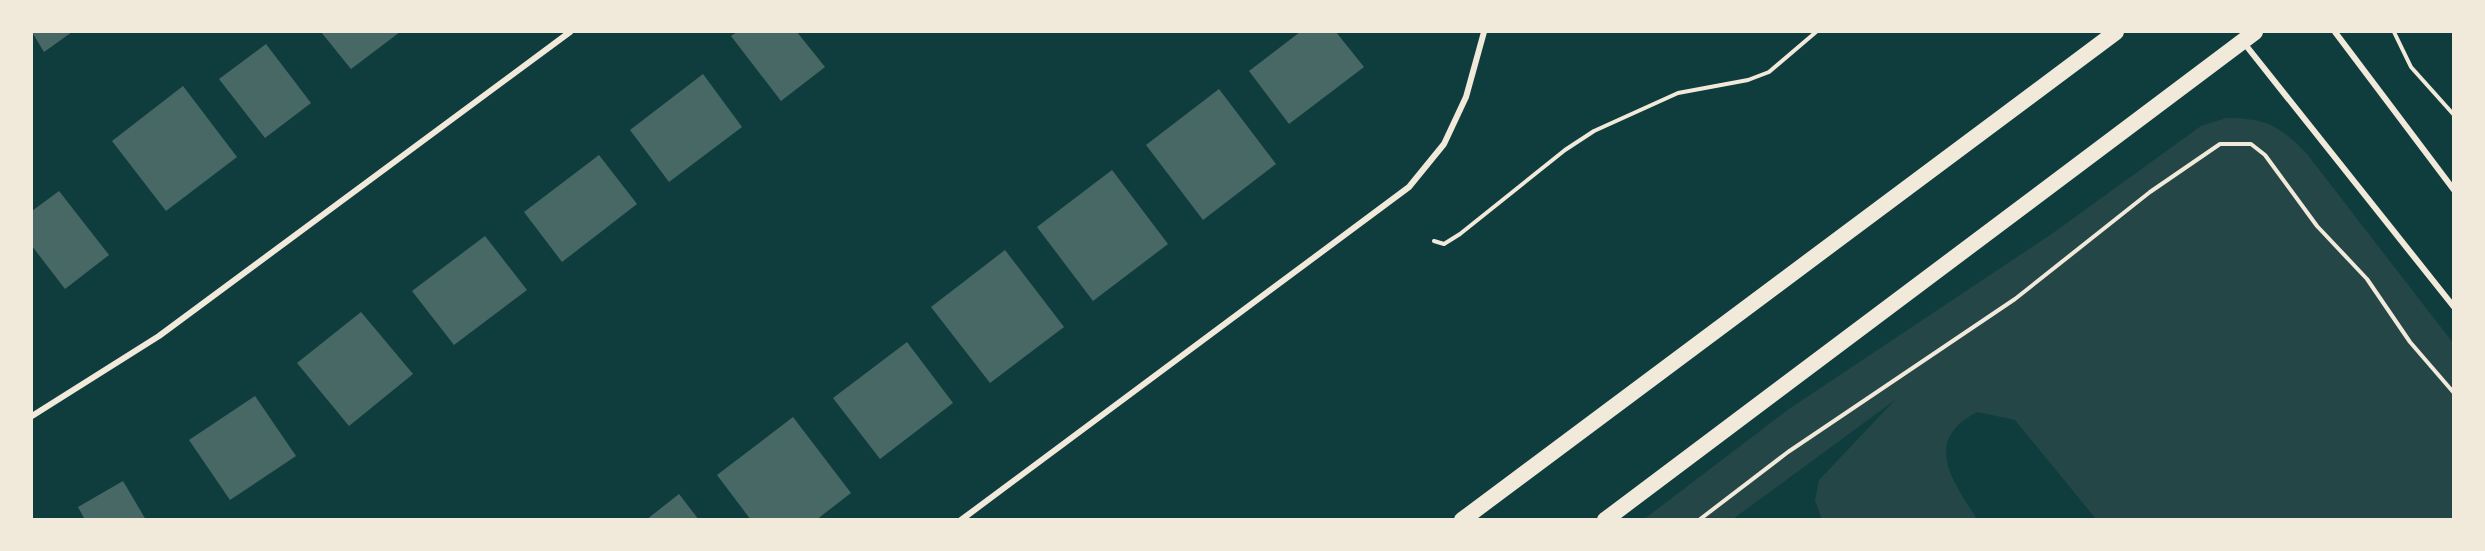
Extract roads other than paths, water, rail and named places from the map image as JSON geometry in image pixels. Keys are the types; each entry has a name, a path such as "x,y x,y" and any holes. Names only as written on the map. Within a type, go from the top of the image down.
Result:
{"highway":[{"path":"1462,519 2116,32"},
{"path":"1605,519 2248,36"}],"street":[{"path":"32,416 159,336 570,32"},
{"path":"961,519 1409,187 1444,144 1466,97 1484,32"},
{"path":"2335,32 2454,190"},
{"path":"2248,36 2454,307"}]}
